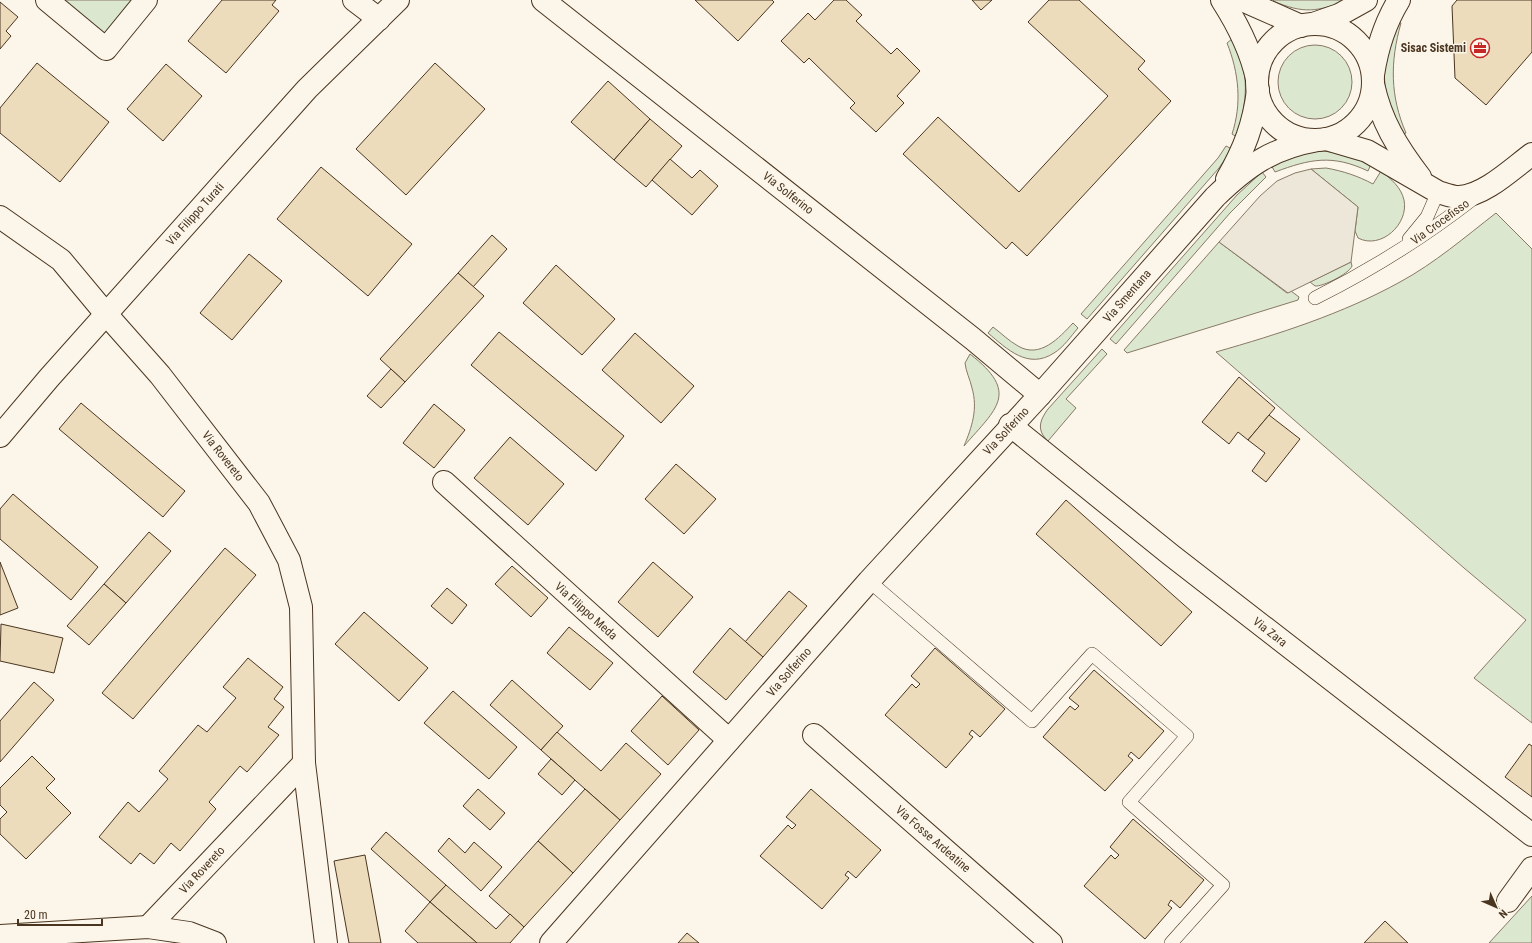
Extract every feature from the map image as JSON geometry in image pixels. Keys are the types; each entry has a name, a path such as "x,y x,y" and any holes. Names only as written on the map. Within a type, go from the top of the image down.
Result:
{"street":[{"path":"46,0 106,49 146,0"},
{"path":"354,0 379,20"},
{"name":"Via Filippo Turati","path":"0,436 49,378 307,89 398,0"},
{"name":"Via Solferino","path":"543,0 973,339 1040,395 1010,425 869,581 551,943"},
{"path":"1222,0 1238,26 1250,51 1264,109 1276,125 1293,136 1305,139 1322,140 1342,134 1362,117 1370,102 1376,54 1392,12 1399,0"},
{"path":"1242,0 1304,26 1328,26 1346,33 1354,39 1365,52 1372,68 1373,80 1381,113 1390,133 1407,160 1432,188"},
{"path":"1258,85 1262,60 1273,43 1289,31 1339,15 1366,0"},
{"name":"Via Smentana","path":"1215,197 1227,179 1244,146 1256,109 1258,85"},
{"name":"Via Smentana","path":"1040,395 1215,197 1245,169 1286,147 1322,140"},
{"name":"Via Crocefisso","path":"1322,140 1367,151 1432,188 1451,196 1461,197 1470,195 1490,185 1532,154"},
{"name":"Via Rovereto","path":"0,217 61,260 160,375 259,503 289,560 301,607 304,763 326,943"},
{"name":"Via Zara","path":"1010,425 1171,555 1532,835"},
{"name":"Via Filippo Meda","path":"444,482 729,740"},
{"name":"Via Fosse Ardeatine","path":"814,735 1051,943"},
{"name":"Via Rovereto","path":"148,927 304,763"},
{"path":"1508,901 1532,868"},
{"path":"0,936 148,927 189,933 215,943"}],"lane":[{"name":"Via Crocefisso","path":"1315,298 1349,281 1418,239 1490,185"},
{"name":"Via Crocefisso","path":"1389,257 1416,233 1427,217 1432,188"},
{"path":"869,581 1032,721 1092,654 1187,736 1129,802 1223,885 1171,943"}],"green space":[{"path":"47,0 146,0 106,49"},
{"path":"1347,0 1319,9 1302,10 1273,1"},
{"path":"1398,22 1401,23 1395,51 1393,79 1397,106 1406,133 1402,135 1386,93 1384,76 1390,44"},
{"path":"1232,39 1238,52 1245,76 1245,99 1237,137 1232,134 1237,111 1238,88 1234,66 1227,43"},
{"path":"1315,45 1336,51 1346,61 1352,82 1346,103 1336,113 1315,119 1294,113 1284,103 1278,82 1284,61 1294,51"},
{"path":"1226,146 1232,149 1219,168 1087,319 1081,314 1218,158"},
{"path":"1323,151 1339,153 1371,164 1368,171 1343,162 1321,160 1310,161 1275,172 1271,165 1308,152"},
{"path":"1326,168 1350,174 1373,184 1381,171 1392,180 1403,195 1404,209 1398,226 1384,238 1367,241 1358,238 1355,231 1358,207 1311,169"},
{"path":"1262,172 1266,177 1230,213 1116,344 1110,339 1237,195"},
{"path":"1496,213 1532,249 1532,723 1474,678 1526,620 1464,568 1216,352 1310,322 1356,304 1413,275 1450,249"},
{"path":"1219,242 1287,293 1291,291 1299,297 1298,300 1127,353 1124,350"},
{"path":"1351,262 1352,266 1350,269 1335,279 1318,286 1315,286 1310,282"},
{"path":"1073,323 1078,328 1061,348 1044,358 1035,359 1018,355 1010,351 988,333 993,327 1018,346 1034,350 1048,345 1062,335"},
{"path":"1102,349 1107,354 1066,399 1076,408 1048,441 1042,433 1040,425 1045,413"},
{"path":"970,354 995,379 999,390 998,400 994,410 964,446 972,425 974,411 974,396 965,363"},
{"path":"1532,896 1532,943 1489,943"}],"shaded area":[{"path":"1311,169 1358,207 1351,262 1288,293 1219,242 1260,196 1277,181 1295,173"}],"building":[{"path":"222,0 276,0 272,5 279,11 226,73 188,41"},
{"path":"695,0 772,0 774,2 738,41"},
{"path":"834,0 846,0 862,15 856,21 891,54 897,48 920,71 897,96 904,103 876,132 850,108 855,103 809,58 804,63 781,41 808,13 815,20"},
{"path":"972,0 992,0 981,10"},
{"path":"1049,0 1079,0 1145,61 1138,69 1171,101 1027,256 1012,242 1006,249 903,154 938,117 1019,192 1108,96 1028,22"},
{"path":"1457,0 1532,0 1532,52 1486,105 1455,78 1452,6"},
{"path":"0,2 18,17 6,31 11,36 0,49"},
{"path":"37,63 109,122 60,182 0,133 0,108"},
{"path":"435,63 485,109 406,195 356,149"},
{"path":"166,64 202,96 163,141 127,109"},
{"path":"608,81 650,119 614,160 571,122"},
{"path":"650,119 682,146 646,187 614,160"},
{"path":"670,159 692,178 700,170 718,186 692,215 652,180"},
{"path":"321,167 412,244 368,296 277,219"},
{"path":"492,235 507,249 473,287 458,273"},
{"path":"249,254 282,281 232,340 200,313"},
{"path":"556,265 615,319 582,355 523,303"},
{"path":"458,273 484,296 405,382 380,359"},
{"path":"499,332 624,436 596,471 471,365"},
{"path":"635,333 694,386 661,423 602,370"},
{"path":"391,369 405,382 381,408 367,396"},
{"path":"1239,377 1275,408 1248,440 1238,432 1229,444 1202,422"},
{"path":"81,403 185,491 163,517 59,429"},
{"path":"434,404 465,430 434,468 403,443"},
{"path":"1269,415 1300,439 1266,482 1252,471 1265,453 1248,440"},
{"path":"510,437 564,484 528,525 474,478"},
{"path":"676,464 716,499 684,534 645,499"},
{"path":"13,494 98,567 71,600 0,539 0,509"},
{"path":"1066,500 1192,612 1161,646 1036,534"},
{"path":"149,532 171,551 126,603 104,584"},
{"path":"225,548 256,575 133,719 102,693"},
{"path":"0,562 18,608 0,615"},
{"path":"653,562 693,597 658,637 618,602"},
{"path":"512,566 548,598 531,617 495,584"},
{"path":"104,584 126,603 89,645 67,626"},
{"path":"447,588 467,605 452,624 431,606"},
{"path":"789,591 807,606 763,657 745,642"},
{"path":"364,612 428,668 399,701 335,644"},
{"path":"1,624 63,638 54,673 0,661"},
{"path":"569,627 613,663 590,690 547,653"},
{"path":"730,628 763,657 726,700 693,672"},
{"path":"935,648 1005,709 980,737 972,730 969,734 973,737 946,768 885,715 912,684 916,688 920,684 911,676"},
{"path":"248,658 283,687 274,699 284,707 268,727 279,735 247,772 240,766 209,802 216,809 180,851 171,843 154,864 140,853 131,864 99,837 128,802 139,812 168,779 159,771 198,725 207,732 236,698 223,687"},
{"path":"1094,670 1164,731 1139,759 1131,752 1128,756 1133,760 1105,791 1043,737 1070,706 1075,710 1079,706 1069,698"},
{"path":"512,680 563,726 541,750 490,705"},
{"path":"34,682 54,700 0,762 0,721"},
{"path":"453,691 517,747 489,779 424,723"},
{"path":"662,696 699,730 668,765 631,731"},
{"path":"557,732 601,771 626,743 661,774 620,820 541,750"},
{"path":"1529,744 1532,746 1532,797 1505,777"},
{"path":"32,756 55,779 46,788 71,813 26,859 0,834 0,819 7,812 0,805 0,788"},
{"path":"551,759 575,780 562,795 538,774"},
{"path":"478,789 505,813 490,830 463,806"},
{"path":"585,789 620,820 573,873 538,841"},
{"path":"811,789 881,850 856,878 848,871 845,875 849,878 822,909 760,856 788,825 792,829 796,825 786,817"},
{"path":"1133,819 1204,880 1180,908 1171,900 1168,905 1172,908 1145,939 1084,886 1111,855 1115,859 1119,855 1110,847"},
{"path":"386,832 446,885 430,902 371,849"},
{"path":"449,838 465,853 474,842 502,867 481,891 438,851"},
{"path":"538,841 573,873 524,927 489,896"},
{"path":"365,855 381,943 349,943 334,861"},
{"path":"446,885 496,929 510,914 524,927 510,943 477,943 430,902"},
{"path":"430,902 477,943 418,943 405,931"},
{"path":"1385,921 1408,943 1364,943"},
{"path":"687,933 699,943 678,943"}],"place":[{"name":"Sisac Sistemi","path":"1480,48"}]}
